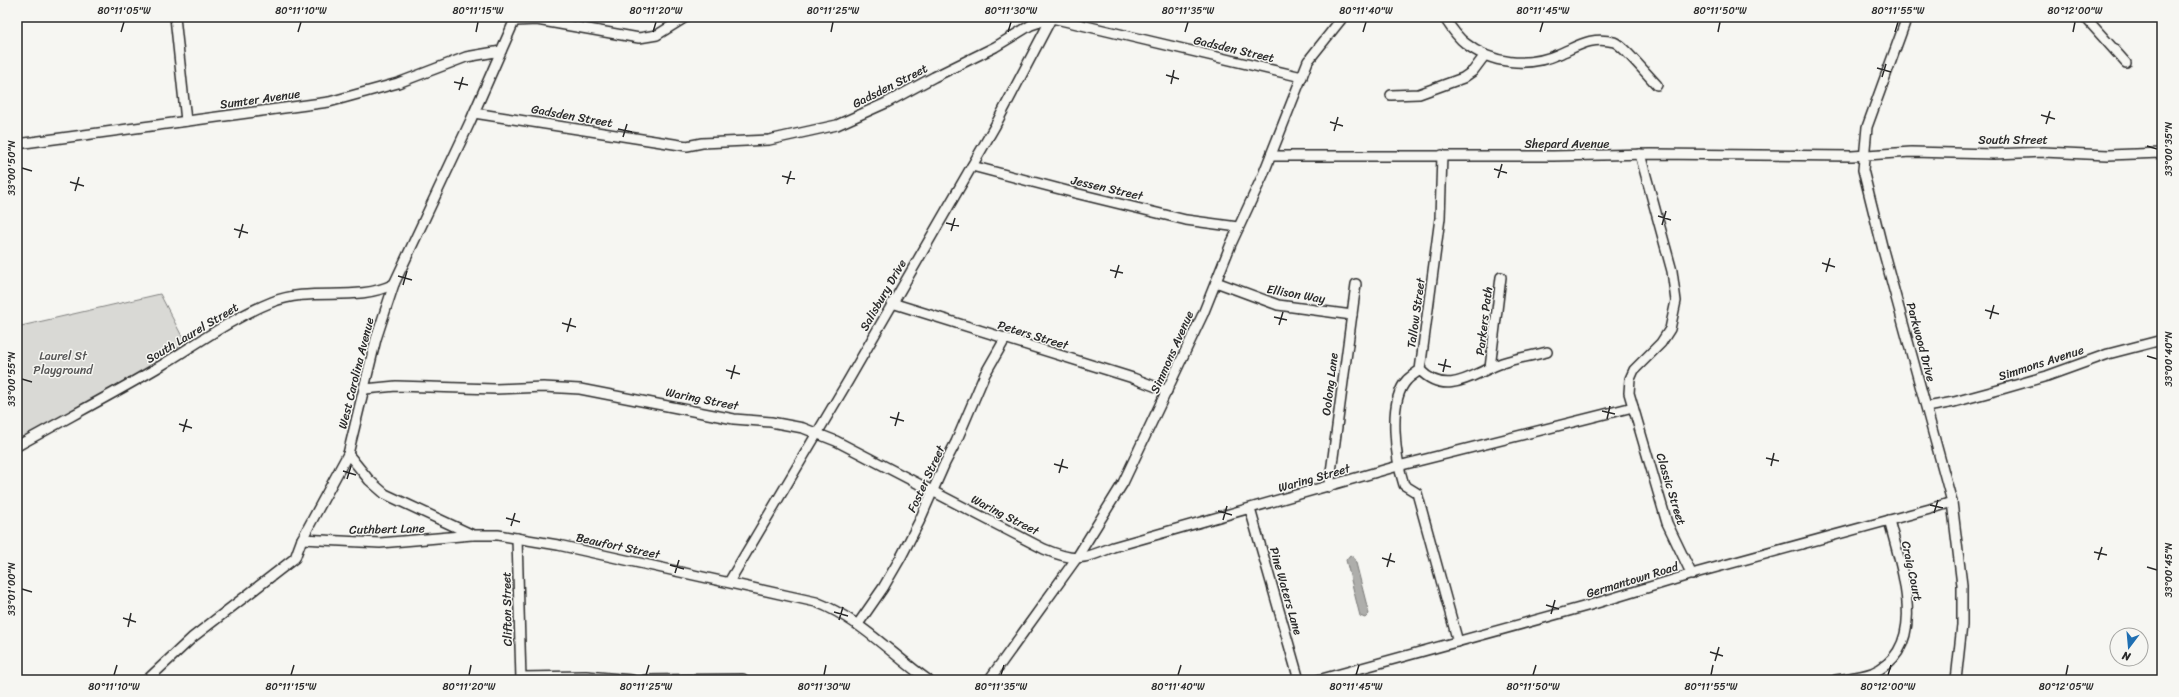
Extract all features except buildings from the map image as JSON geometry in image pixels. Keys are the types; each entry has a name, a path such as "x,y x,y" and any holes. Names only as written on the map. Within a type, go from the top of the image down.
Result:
{"street":[{"path":"175,17 186,121"},
{"path":"515,19 537,20 620,36 647,38 657,35 686,17"},
{"name":"Gadsden Street","path":"474,112 687,146 702,143 783,138 837,125 886,103 1008,40 1031,25 1052,17 1302,77"},
{"name":"Salisbury Drive","path":"729,582 818,433 972,166 1044,37 1052,17"},
{"name":"Simmons Avenue","path":"989,680 1076,559 1123,483 1167,391 1216,282 1238,227 1271,156 1308,61 1343,17"},
{"path":"1444,17 1464,42 1485,55 1498,60 1522,63 1539,60 1558,54 1585,41 1600,40 1615,43 1657,85"},
{"name":"Parkwood Drive","path":"1907,17 1867,127 1863,156 1865,183 1952,502 1962,585 1962,625 1956,680"},
{"path":"2085,17 2126,63"},
{"name":"West Carolina Avenue","path":"147,680 193,637 295,558 302,539 348,454 376,339 394,284 474,112 515,19"},
{"name":"Sumter Avenue","path":"17,144 329,102 398,83 466,57 500,51"},
{"path":"1391,95 1419,94 1463,78 1473,70 1485,55"},
{"name":"South Street","path":"1863,156 1911,152 1994,154 2043,152 2108,155 2162,153"},
{"name":"Shepard Avenue","path":"1271,156 1571,156 1640,154 1863,156"},
{"name":"Classic Street","path":"1640,154 1672,271 1676,301 1670,330 1661,343 1634,370 1630,379 1629,392 1667,523 1692,575"},
{"name":"Tallow Street","path":"1420,370 1440,218 1442,155"},
{"name":"Jessen Street","path":"972,166 1186,220 1238,227"},
{"name":"Parkers Path","path":"1490,368 1501,277"},
{"name":"Ellison Way","path":"1216,282 1278,305 1352,315"},
{"name":"South Laurel Street","path":"17,446 147,374 250,312 273,302 306,294 370,293 394,284"},
{"name":"Oolong Lane","path":"1329,487 1356,284"},
{"name":"Peters Street","path":"892,304 1133,378 1167,391"},
{"name":"Foster Street","path":"858,624 893,572 956,442 985,374 1004,339"},
{"name":"Simmons Avenue","path":"1927,407 1954,402 2002,389 2047,376 2108,354 2162,340"},
{"path":"1458,642 1417,493 1404,485 1398,466 1395,419 1398,398 1407,380 1420,370 1429,379 1455,382 1470,379 1502,363 1547,352"},
{"name":"Waring Street","path":"365,389 396,386 495,389 544,387 580,389 734,418 771,422 818,433 1044,549 1066,558 1076,559 1090,556 1113,547 1329,487 1398,466 1633,408"},
{"name":"Beaufort Street","path":"348,454 368,480 385,494 473,535 498,535 558,545 816,602 837,611 858,624 884,647 894,652 901,661 928,680"},
{"name":"Germantown Road","path":"1318,680 1458,642 1952,502"},
{"name":"Pine Waters Lane","path":"1250,509 1299,680"},
{"name":"Craig Court","path":"1836,680 1860,677 1874,672 1898,651 1905,638 1908,617 1907,600 1889,520"},
{"name":"Cuthbert Lane","path":"302,539 380,543 473,535"},
{"name":"Clifton Street","path":"517,538 521,678"},
{"path":"521,678 586,676 632,680"},
{"path":"645,680 743,679"}],"green space":[{"name":"Laurel St Playground","path":"160,294 187,346 17,441 17,328"}],"shaded area":[{"path":"1350,555 1355,559 1369,614 1365,618 1360,616 1346,560"}]}
